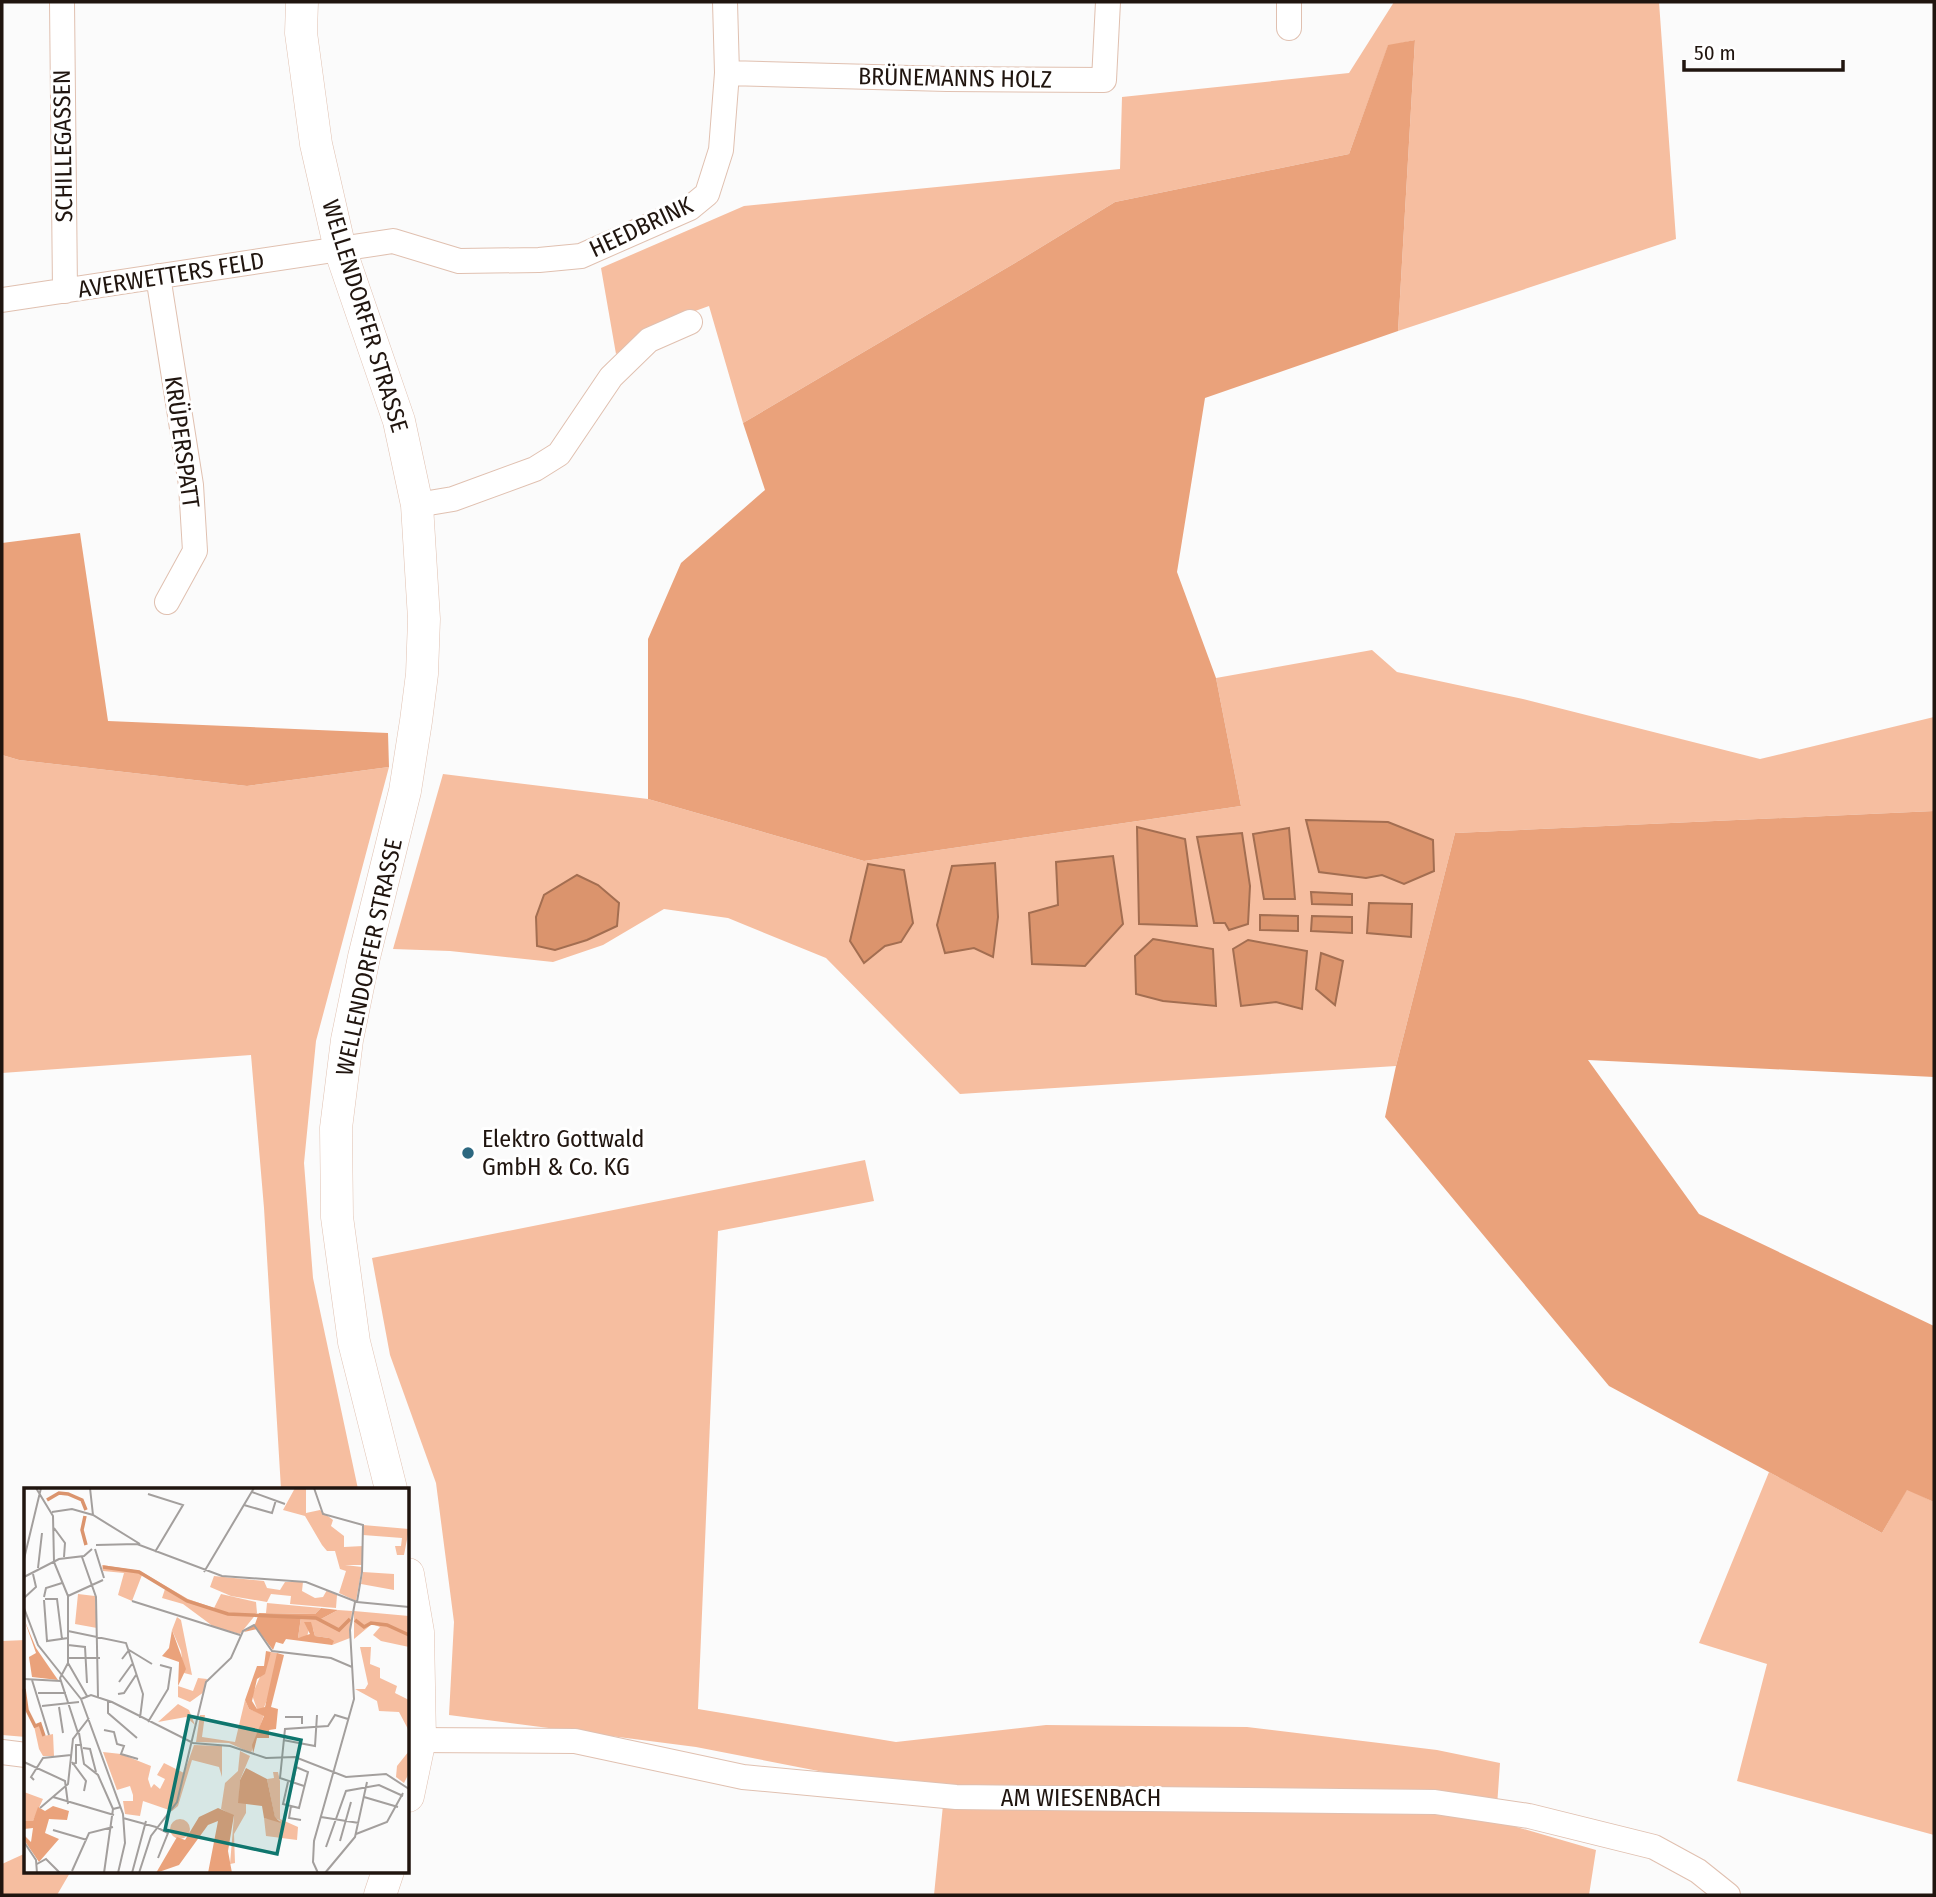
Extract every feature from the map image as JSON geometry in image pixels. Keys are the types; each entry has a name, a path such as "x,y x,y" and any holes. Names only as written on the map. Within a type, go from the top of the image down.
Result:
{"street":[{"name":"SCHILLEGASSEN","path":"61,2 65,291"},
{"name":"WELLENDORFER STRASSE","path":"302,2 301,33 311,115 340,249 399,421 417,505 424,619 422,674 405,791 364,957 347,1040 336,1128 337,1217 354,1342 391,1488"},
{"name":"HEEDBRINK","path":"340,249 393,242 459,261 539,260 581,256 690,208 707,194 721,150 727,73 725,2"},
{"name":"BRÜNEMANNS HOLZ","path":"727,73 1104,80 1108,2"},
{"path":"1289,2 1289,27"},
{"name":"AVERWETTERS FELD","path":"2,300 340,249"},
{"name":"KRÜPERSPATT","path":"158,276 191,485 195,551 167,602"},
{"path":"417,505 453,499 535,469 559,454 611,377 649,340 690,322"},
{"path":"410,1586 418,1632 410,1777"},
{"name":"AM WIESENBACH","path":"414,1740 575,1741 743,1777 956,1797 1435,1802 1529,1816 1654,1847 1698,1871 1728,1895"},
{"path":"2,1752 24,1755"},
{"path":"380,1895 388,1872"}],"shaded area":[{"path":"1394,2 1659,2 1676,239 1398,331 1415,40 1388,46 1349,154 1115,202 743,423 709,306 659,324 616,354 601,268 744,206 1120,169 1122,97 1349,73"},
{"path":"1415,40 1398,331 1205,398 1177,572 1216,678 1241,806 864,861 648,799 648,639 681,563 765,490 743,423 1115,202 1349,154 1388,45"},
{"path":"80,533 108,721 388,733 389,767 247,786 19,760 2,755 2,543"},
{"path":"1372,650 1397,672 1523,699 1760,759 1934,717 1934,811 1455,833 1396,1066 960,1094 826,958 728,918 664,909 603,945 553,962 450,951 393,949 443,774 648,799 864,861 1241,806 1216,678"},
{"path":"2,755 19,760 247,786 389,767 316,1041 304,1163 313,1278 358,1488 281,1488 264,1208 251,1055 2,1073"},
{"path":"1934,811 1934,1077 1588,1060 1699,1214 1934,1326 1934,1502 1907,1490 1882,1533 1609,1386 1385,1117 1455,833"},
{"path":"1306,820 1388,822 1433,840 1434,871 1404,884 1382,875 1366,878 1319,872"},
{"path":"1137,827 1185,839 1197,926 1139,924"},
{"path":"1289,828 1295,899 1264,899 1253,834"},
{"path":"1242,833 1250,886 1248,924 1229,930 1225,923 1214,923 1197,837"},
{"path":"1113,856 1123,924 1085,966 1032,964 1029,913 1058,905 1056,862"},
{"path":"995,863 998,917 993,957 974,948 945,953 937,925 952,866"},
{"path":"868,864 904,870 913,923 901,942 885,946 864,963 850,941"},
{"path":"577,875 598,885 619,903 617,926 587,940 555,950 537,946 536,917 544,895"},
{"path":"1311,892 1352,894 1352,905 1312,904"},
{"path":"1369,903 1412,904 1411,937 1367,933"},
{"path":"1260,915 1298,916 1298,931 1260,930"},
{"path":"1312,916 1352,917 1352,933 1311,931"},
{"path":"1153,939 1213,949 1216,1006 1163,1001 1136,994 1135,956"},
{"path":"1248,940 1307,951 1302,1009 1276,1002 1241,1006 1233,949"},
{"path":"1321,953 1343,961 1335,1005 1316,989"},
{"path":"865,1160 874,1201 718,1231 698,1709 896,1742 1046,1725 1247,1727 1437,1750 1500,1763 1496,1821 1596,1850 1589,1895 934,1895 945,1785 839,1775 696,1747 449,1715 454,1622 436,1483 390,1355 372,1258"},
{"path":"1769,1472 1882,1533 1907,1489 1934,1502 1934,1835 1737,1781 1767,1664 1699,1643"},
{"path":"24,1640 24,1737 2,1735 2,1641"},
{"path":"24,1854 24,1872 70,1872 57,1895 2,1895 2,1864"}],"place":[{"name":"Elektro Gottwald GmbH & Co. KG","path":"468,1153"}]}
